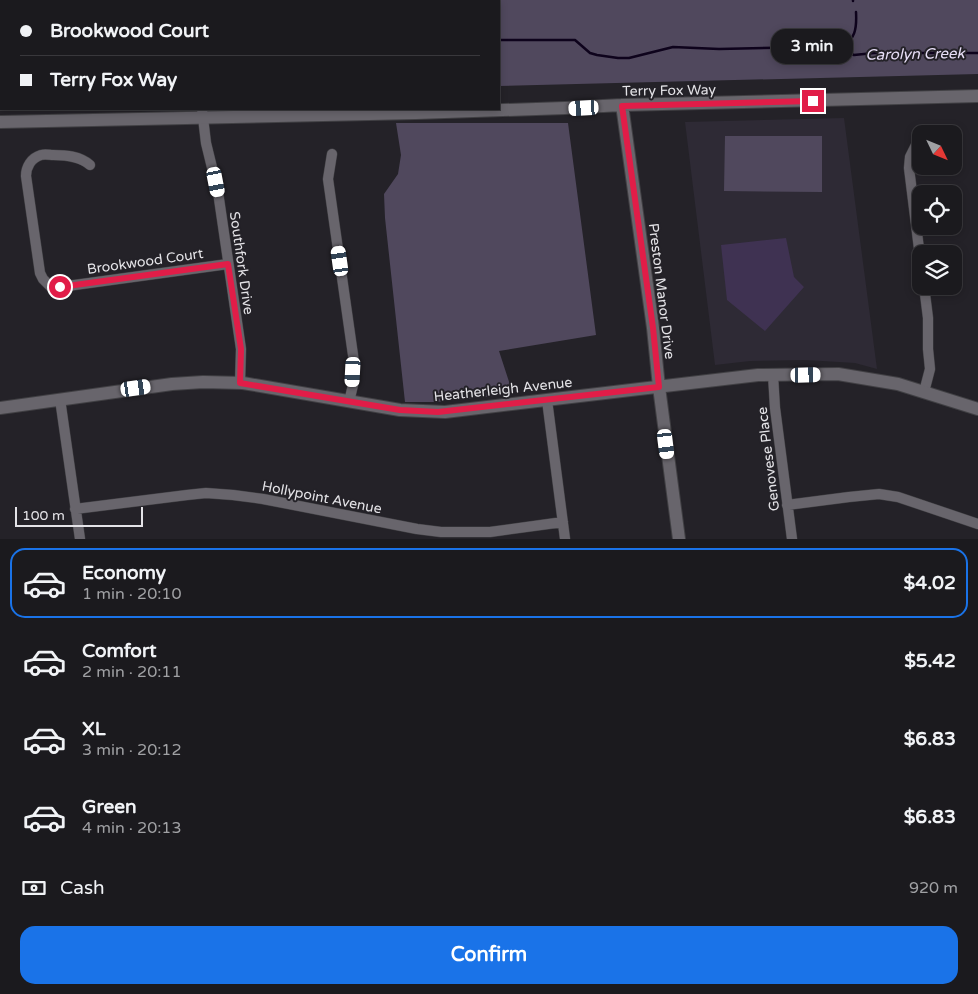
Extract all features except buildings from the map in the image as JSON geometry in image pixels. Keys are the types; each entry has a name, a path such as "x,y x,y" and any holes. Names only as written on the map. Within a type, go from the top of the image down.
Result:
{"street":[{"name":"Terry Fox Way","path":"0,122 202,113 416,113 978,96"},
{"name":"Preston Manor Drive","path":"622,106 653,328 679,539"},
{"name":"Southfork Drive","path":"202,113 206,143 218,192 241,349 240,383"},
{"path":"912,153 909,168 919,245"},
{"path":"332,154 328,179 354,362 353,385 349,402"},
{"name":"Brookwood Court","path":"90,165 88,162 69,155 41,155 34,159 27,168 26,176 40,273 50,286 60,287 228,264"},
{"path":"924,392 930,369 925,295"},
{"name":"Heatherleigh Avenue","path":"0,408 172,384 203,382 240,383 400,410 438,412 758,376 838,374 898,384 978,409"},
{"name":"Genovese Place","path":"773,375 775,408 792,539"},
{"path":"60,399 80,539"},
{"path":"547,400 565,539"},
{"name":"Hollypoint Avenue","path":"75,510 206,493 263,499 441,532 490,532 563,522"},
{"path":"787,505 879,494 898,497 978,524"}],"shaded area":[{"path":"500,0 978,0 978,74 500,86"},
{"path":"844,118 877,369 855,363 806,360 750,361 715,365 685,122"},
{"path":"396,123 568,123 596,335 499,351 513,394 436,402 405,402 384,194 398,174 401,155"},
{"path":"725,136 822,136 822,192 724,191"}],"waterway":[{"path":"842,50 854,33 856,12"},
{"name":"Carolyn Creek","path":"500,40 575,40 590,53 618,58 629,58 673,47 719,49 835,47 854,55 874,53 978,53"}],"route":[{"path":"60,287 228,264 241,349 240,383 400,410 445,412 659,387 653,328 622,106 813,101"}]}
